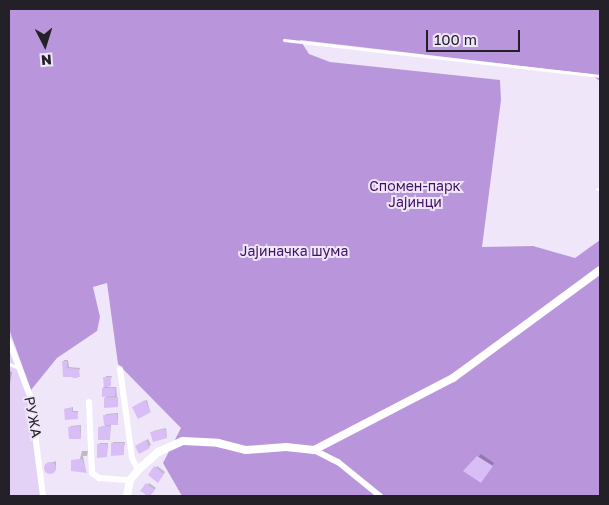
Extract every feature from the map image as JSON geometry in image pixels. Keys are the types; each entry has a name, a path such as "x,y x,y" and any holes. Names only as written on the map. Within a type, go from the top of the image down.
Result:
{"street":[{"path":"314,450 453,378 500,347 600,270"},
{"name":"РУЖА","path":"9,340 30,396 44,496"},
{"path":"120,369 132,458 138,470"},
{"path":"89,402 92,473 99,478 130,480"},
{"path":"127,496 130,480 138,470 167,447 190,440 246,450 283,447 314,450 338,462 380,496"}],"lane":[{"path":"284,40 600,76"},
{"path":"9,364 20,368"}],"shaded area":[{"path":"9,329 30,396 43,496 9,496"}],"green space":[{"name":"Јајиначка шума","path":"9,9 600,9 600,81 590,74 300,40 309,54 330,62 500,80 501,100 482,247 533,246 575,258 600,240 600,496 182,496 163,463 181,428 118,364 107,283 93,287 100,317 97,331 57,358 31,390 9,329"}],"building":[{"path":"62,361 67,361 67,368 79,369 80,377 63,377"},
{"path":"103,377 111,377 111,386 104,387"},
{"path":"102,388 115,388 115,396 102,397"},
{"path":"118,397 118,407 104,408 104,398"},
{"path":"145,400 151,412 138,419 132,407"},
{"path":"72,408 72,412 77,412 78,419 65,420 64,409"},
{"path":"117,414 118,425 104,425 103,415"},
{"path":"80,426 81,439 69,439 68,427"},
{"path":"110,426 110,440 98,440 98,427"},
{"path":"165,429 167,438 153,442 150,432"},
{"path":"146,440 150,448 139,454 135,446"},
{"path":"111,443 124,443 124,455 111,456"},
{"path":"97,444 107,444 107,457 97,458"},
{"path":"477,456 493,466 481,483 463,471"},
{"path":"82,459 87,473 71,471 71,460"},
{"path":"48,462 52,462 56,468 52,474 48,474 44,470 44,466"},
{"path":"154,466 164,474 158,483 148,475"},
{"path":"146,483 155,490 150,496 140,491"}],"park label":[{"name":"Спомен-парк Јајинци","path":"415,194"}]}
